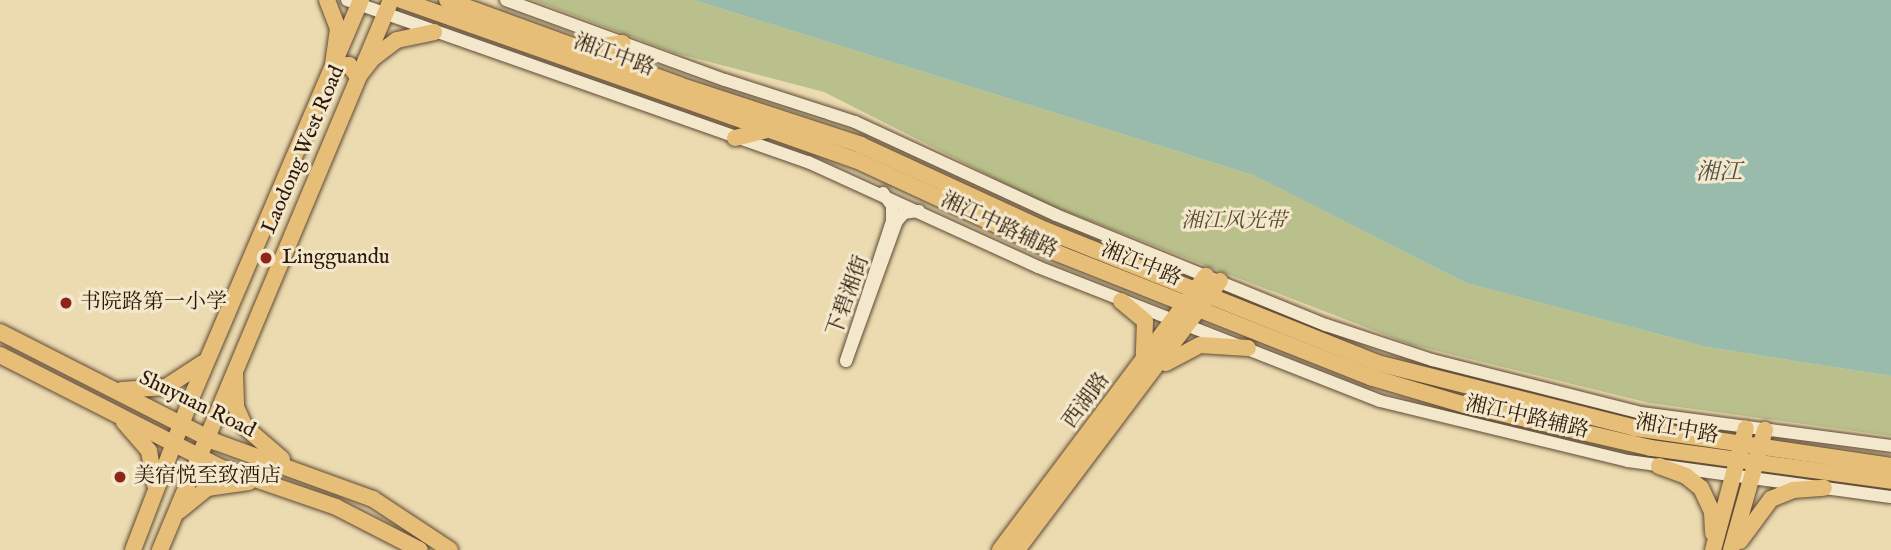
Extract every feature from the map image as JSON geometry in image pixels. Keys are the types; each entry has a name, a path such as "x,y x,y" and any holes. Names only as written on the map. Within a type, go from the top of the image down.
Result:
{"main road":[{"path":"327,0 338,29 333,66 349,65 358,77 380,51 397,40 435,32"},
{"name":"湘江中路","path":"401,0 658,94 856,160 1057,253 1427,378 1635,428 1891,466"},
{"name":"湘江中路","path":"447,0 582,50 861,145 1318,359 1436,397 1735,469 1891,481"},
{"name":"Laodong West Road","path":"133,550 181,423 333,66 356,2"},
{"name":"Laodong West Road","path":"160,550 197,455 388,7"},
{"path":"582,50 623,43"},
{"path":"735,138 771,130"},
{"name":"西湖路","path":"1017,550 1148,378 1180,323 1213,279"},
{"path":"1121,301 1141,313 1148,328 1142,361"},
{"name":"西湖路","path":"1000,550 1142,361 1180,323"},
{"name":"Shuyuan Road","path":"0,332 205,436 305,472 393,510 450,550"},
{"path":"1148,378 1188,348 1215,344 1248,348"},
{"path":"116,389 166,387 192,373 211,353 222,369 236,363 236,407 244,427 276,456 305,472"},
{"name":"Shuyuan Road","path":"0,355 113,410 197,455 368,521 420,550"},
{"path":"113,410 149,451 155,474 152,498"},
{"path":"1712,550 1746,428"},
{"path":"1734,550 1765,430"},
{"path":"1659,466 1686,476 1701,488 1712,512 1712,550"},
{"path":"168,528 190,499 207,488 237,482 269,484"},
{"path":"1734,550 1754,517 1771,499 1793,490 1824,488"}],"street":[{"name":"湘江中路辅路","path":"506,0 864,126 1056,215 1326,325 1432,360 1641,413 1891,446"},
{"name":"湘江中路辅路","path":"356,2 388,7 435,32 883,193 1011,255 1121,301 1391,404 1659,466 1735,469"},
{"name":"下碧湘街","path":"883,193 892,206 892,221 846,360 897,221 909,211 920,211"},
{"path":"1754,472 1824,488 1891,497"}],"green space":[{"name":"湘江风光带","path":"533,0 694,0 1253,175 1466,283 1707,347 1891,376 1891,436 1649,403 1409,344 1041,202 824,92 675,53"}],"water":[{"name":"湘江","path":"694,0 1891,0 1891,376 1707,347 1466,283 1253,175"}],"place":[{"name":"Lingguandu","path":"266,258"},
{"name":"书院路第一小学","path":"66,303"},
{"name":"美宿悦至致酒店","path":"120,477"}]}
